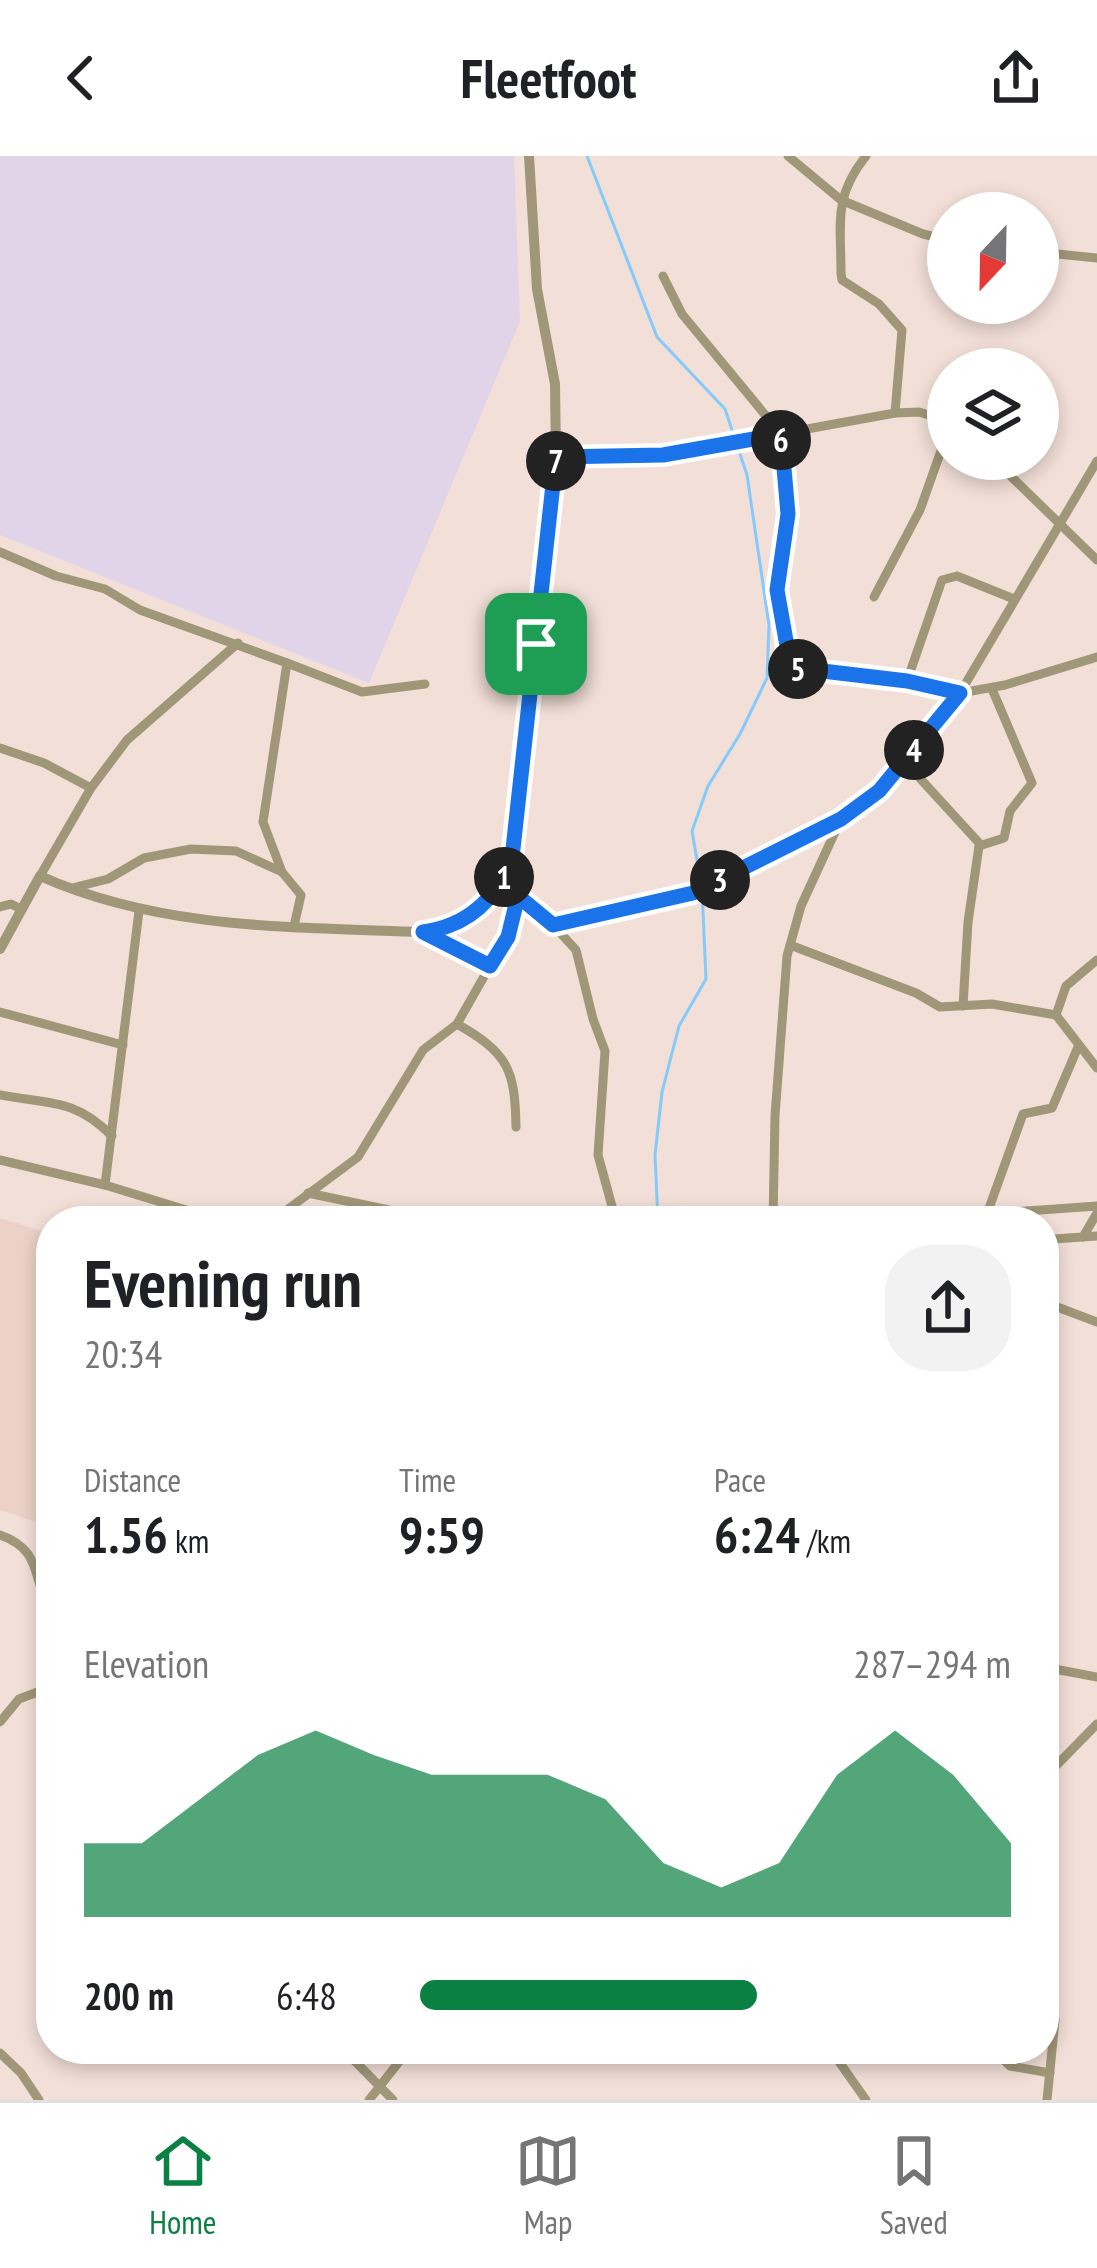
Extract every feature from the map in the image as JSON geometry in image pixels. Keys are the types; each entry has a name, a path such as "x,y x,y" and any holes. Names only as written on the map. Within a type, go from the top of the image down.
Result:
{"street":[{"path":"40,876 139,911 423,932 472,915 501,884 515,845 556,457 554,385 537,289 530,156"},
{"path":"788,156 841,200 927,235"},
{"path":"866,156 841,200 842,280 879,304 902,331 895,413"},
{"path":"1059,254 1097,258"},
{"path":"663,276 682,314 781,434 788,514 777,590 790,663 797,668 907,681 960,693 992,689 1097,657"},
{"path":"556,457 663,455 895,413 927,414"},
{"path":"553,925 693,893 841,819 879,791 960,693 1097,461"},
{"path":"874,597 931,480"},
{"path":"1016,480 1097,560"},
{"path":"0,552 362,692 424,684"},
{"path":"907,681 942,580 957,576 1014,598"},
{"path":"0,949 11,907 40,876 91,788 141,724 238,643"},
{"path":"287,663 263,822 282,872 301,895 294,926"},
{"path":"980,844 1004,838 1010,811 1032,783 992,689"},
{"path":"0,748 44,763 91,788"},
{"path":"905,762 980,844"},
{"path":"773,1206 775,1116 790,945 801,906 841,819"},
{"path":"963,1006 968,922 980,844"},
{"path":"68,889 109,879 144,858 190,849 236,851 282,872"},
{"path":"501,884 553,925 580,959 605,1051 598,1155 614,1206"},
{"path":"0,896 11,907"},
{"path":"291,1206 358,1157 423,1050 457,1024 508,937 518,896"},
{"path":"104,1185 139,911"},
{"path":"423,932 490,966"},
{"path":"790,945 940,1006 992,1004 1056,1015 1097,1068"},
{"path":"1056,1015 1066,986 1097,960"},
{"path":"0,1012 123,1045"},
{"path":"457,1024 485,1040 512,1074 516,1127"},
{"path":"989,1206 1022,1114 1052,1108 1078,1047"},
{"path":"0,1095 77,1108 112,1136"},
{"path":"0,1160 173,1206"},
{"path":"308,1193 359,1206"},
{"path":"1059,1209 1097,1209 1083,1237"},
{"path":"1059,1239 1097,1236"},
{"path":"1059,1308 1097,1322"},
{"path":"0,1535 19,1542 36,1574"},
{"path":"1059,1670 1097,1677"},
{"path":"0,1722 20,1699 36,1693"},
{"path":"1059,1763 1097,1724"},
{"path":"0,2053 39,2100"},
{"path":"357,2064 393,2100"},
{"path":"369,2100 398,2064"},
{"path":"841,2064 866,2100"},
{"path":"1008,2064 1050,2073"},
{"path":"1047,2100 1050,2064"}],"shaded area":[{"path":"0,156 514,156 520,321 369,683 0,535"},
{"path":"0,1218 36,1229 36,1522 0,1510"}],"waterway":[{"path":"587,156 657,337 725,409 747,475 769,625 767,678 708,786 692,831 702,889 706,979 679,1026 662,1092 655,1155 657,1206"}],"route":[{"path":"781,434 788,523 777,590 790,663 797,668 907,681 960,693 879,791 841,819 693,893 553,925 518,896 508,937 490,966 423,932 472,915 501,884 508,869 518,821 536,644 556,457 663,455 781,434"}]}
